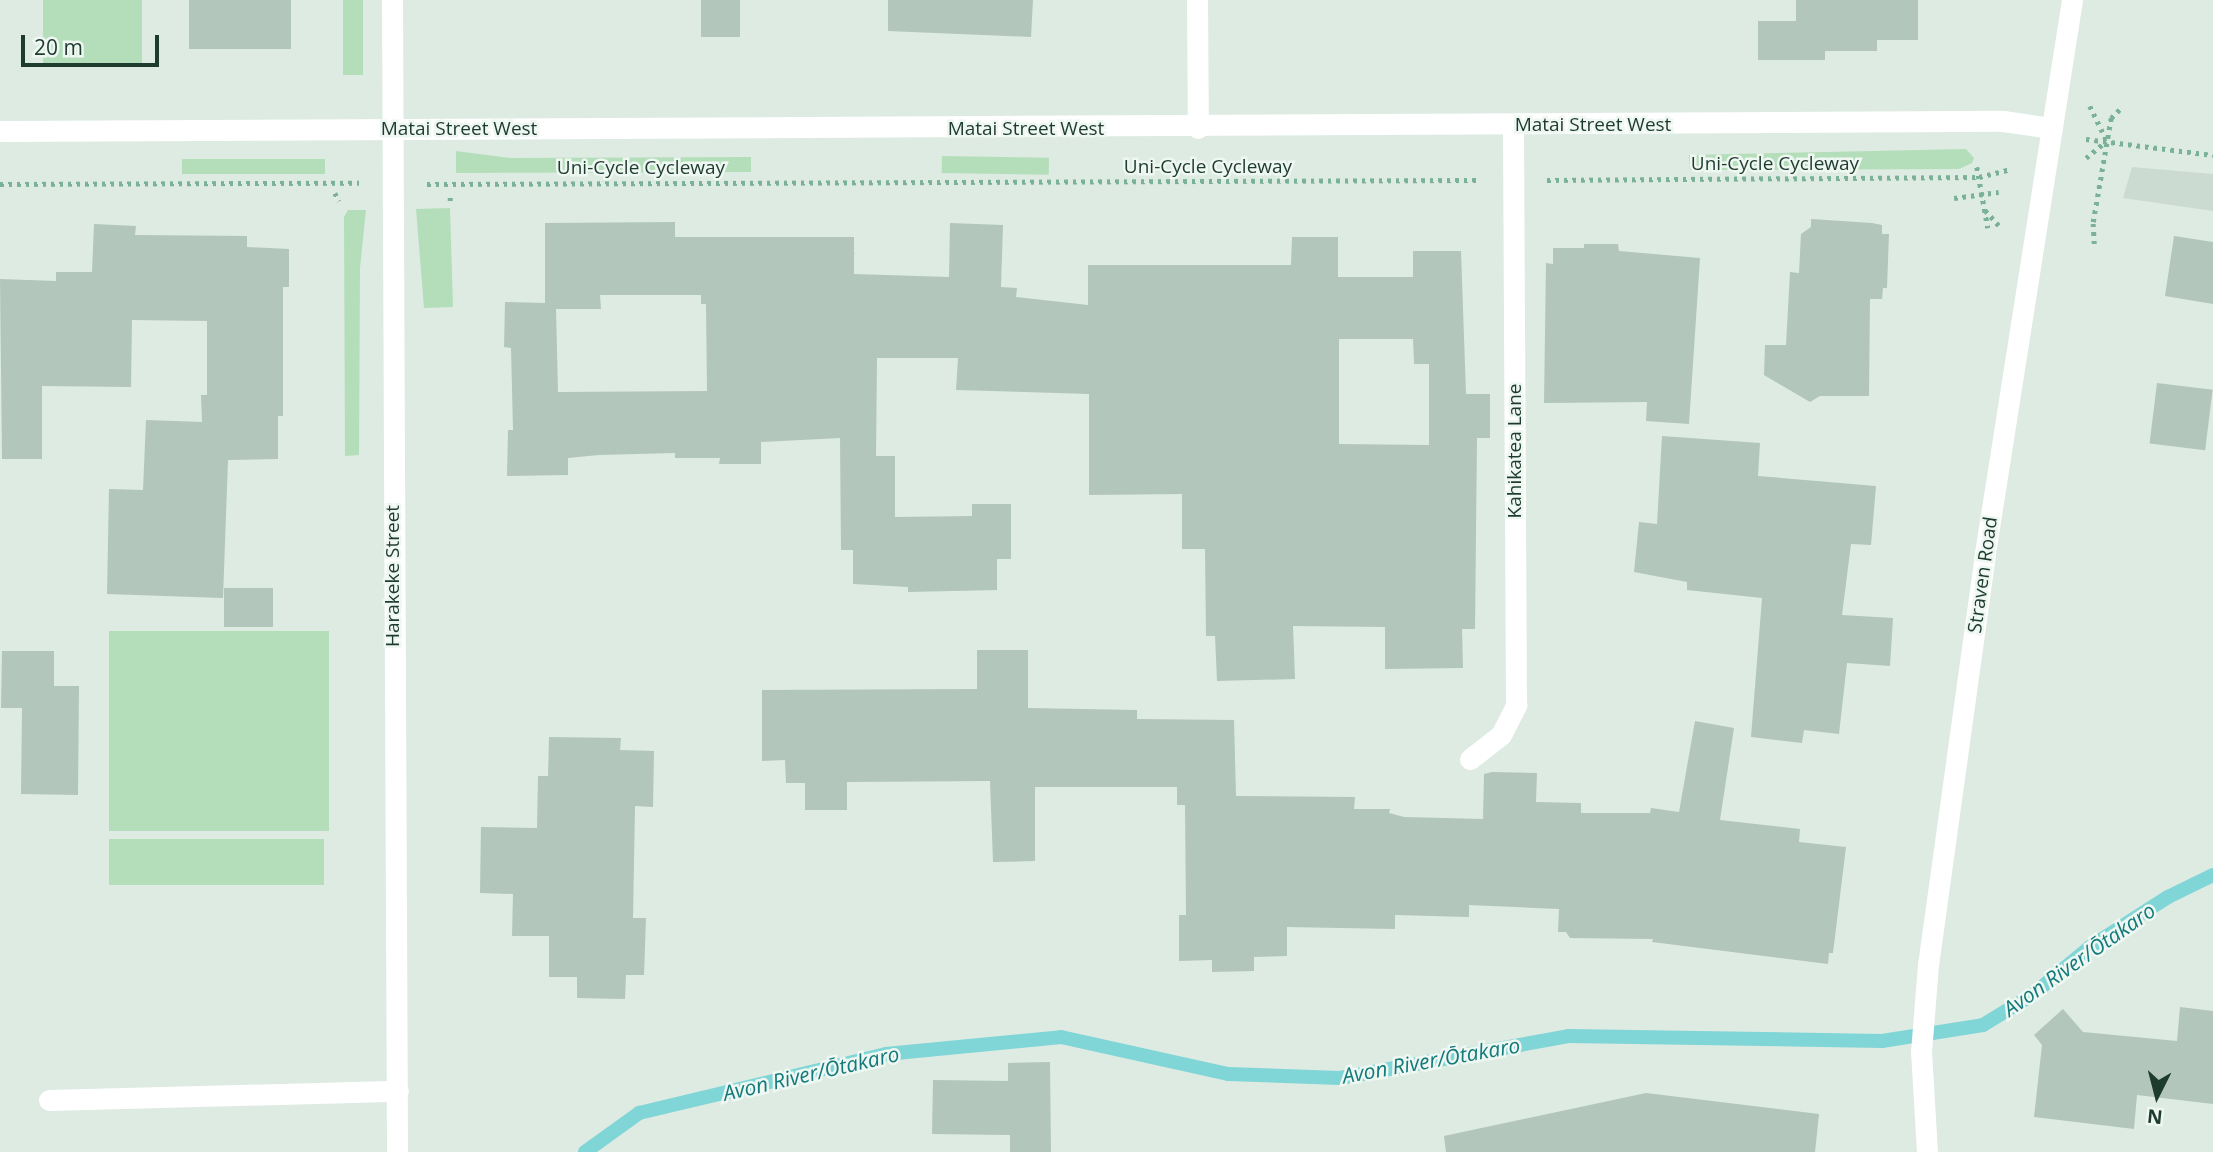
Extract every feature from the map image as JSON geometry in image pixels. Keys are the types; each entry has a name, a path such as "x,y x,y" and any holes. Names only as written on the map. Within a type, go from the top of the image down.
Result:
{"street":[{"name":"Harakeke Street","path":"392,0 397,1152"},
{"path":"1198,0 1198,128"},
{"name":"Straven Road","path":"1927,1152 1922,1087 1926,990 1985,553 2072,0"},
{"name":"Matai Street West","path":"0,131 1198,128 2003,121 2051,128"},
{"name":"Kahikatea Lane","path":"1469,758 1501,735 1516,705 1513,125"},
{"path":"49,1100 398,1091"}],"path":[{"path":"2094,244 2093,222 2106,141 2111,117 2121,108"},
{"path":"2094,111 2106,141"},
{"path":"2089,138 2213,155"},
{"path":"2086,158 2106,141"},
{"path":"1977,167 1987,228"},
{"name":"Uni-Cycle Cycleway","path":"417,184 1514,180 1979,177 1999,174"},
{"path":"0,184 365,183"},
{"path":"1954,198 1998,192"},
{"path":"335,193 339,201"},
{"path":"450,193 450,201"},
{"path":"1986,210 1996,223"}],"shaded area":[{"path":"2132,167 2213,174 2213,211 2123,198"}],"green space":[{"path":"43,0 142,0 142,67 43,67"},
{"path":"343,0 363,0 363,75 343,75"},
{"path":"1966,149 1974,158 1972,163 1959,169 1690,170 1689,155"},
{"path":"456,151 510,158 751,157 751,172 456,173"},
{"path":"942,156 1049,158 1049,175 942,173"},
{"path":"182,159 325,159 325,174 182,174"},
{"path":"450,208 453,307 424,308 416,209"},
{"path":"348,210 366,210 360,268 359,455 345,456 344,217"},
{"path":"109,631 329,631 329,831 109,831"},
{"path":"109,839 324,839 324,885 109,885"}],"building":[{"path":"189,0 291,0 291,49 189,49"},
{"path":"701,0 740,0 740,37 701,37"},
{"path":"888,0 1033,0 1031,37 888,31"},
{"path":"1796,0 1918,0 1918,40 1877,40 1877,51 1825,51 1825,60 1758,60 1758,21 1796,21"},
{"path":"1811,219 1872,223 1882,225 1882,234 1889,234 1887,288 1883,288 1882,299 1870,299 1869,396 1820,396 1810,402 1764,375 1765,345 1786,345 1790,272 1799,273 1801,234 1811,227"},
{"path":"675,222 675,237 854,237 854,274 949,277 950,223 1003,225 1001,287 1017,288 1016,297 1088,305 1088,265 1291,265 1292,237 1338,237 1338,277 1413,277 1413,251 1461,251 1466,394 1490,394 1490,438 1477,438 1475,629 1462,629 1463,668 1385,669 1385,627 1293,626 1295,679 1217,681 1215,636 1206,636 1205,549 1182,549 1182,494 1089,495 1089,394 956,390 958,358 877,358 876,456 895,456 895,517 972,516 972,504 1011,504 1011,559 997,559 997,590 908,592 908,587 853,584 853,550 841,550 840,438 761,442 761,464 719,464 720,458 675,458 675,453 599,455 568,458 568,475 507,476 508,430 513,430 511,348 504,347 505,302 545,303 545,223","holes":["600,295 701,295 701,304 706,304 707,391 558,392 556,309 601,309","1339,339 1413,339 1414,364 1429,364 1429,445 1339,444"]},
{"path":"94,224 136,226 135,235 247,236 247,247 289,249 289,287 283,287 283,416 278,416 278,459 228,460 223,598 107,594 109,489 143,490 146,420 202,422 201,395 207,395 207,321 132,320 131,387 42,386 42,459 2,459 0,279 56,281 56,272 92,272"},
{"path":"2174,236 2213,242 2213,304 2165,296"},
{"path":"1584,244 1618,244 1619,251 1700,258 1689,424 1646,421 1647,402 1544,403 1546,263 1553,264 1553,248 1584,248"},
{"path":"2157,383 2213,390 2205,450 2150,444"},
{"path":"1662,436 1760,443 1758,476 1876,486 1871,545 1851,544 1842,615 1893,618 1890,666 1847,663 1839,734 1804,730 1802,743 1751,737 1762,598 1687,590 1687,582 1634,572 1639,522 1657,524"},
{"path":"224,588 273,588 273,627 224,627"},
{"path":"977,650 1028,650 1028,708 1137,710 1137,719 1234,720 1236,796 1355,797 1354,809 1390,809 1389,813 1404,817 1483,819 1484,774 1492,772 1537,773 1536,802 1581,803 1581,813 1650,813 1651,808 1679,812 1695,721 1734,728 1720,820 1800,829 1799,842 1846,847 1833,953 1829,953 1828,964 1652,942 1653,939 1570,938 1566,932 1558,932 1559,909 1469,905 1469,917 1395,915 1395,929 1287,927 1287,956 1254,957 1254,971 1212,972 1212,960 1179,961 1179,915 1186,915 1185,805 1177,805 1177,787 1035,787 1035,861 993,862 990,781 847,782 847,810 805,810 805,783 786,783 785,760 762,761 762,690 977,689"},
{"path":"2,651 54,651 54,686 79,686 78,795 21,794 22,708 1,708"},
{"path":"549,737 621,738 620,750 654,751 653,807 635,806 633,918 646,918 644,975 626,975 625,999 577,998 577,977 549,977 549,936 512,936 513,894 480,893 481,827 537,828 538,776 548,776"},
{"path":"2180,1007 2213,1011 2213,1104 2137,1095 2134,1129 2034,1117 2042,1045 2034,1035 2063,1009 2083,1032 2177,1041"},
{"path":"1050,1062 1051,1152 1010,1152 1010,1135 932,1134 933,1080 1008,1081 1008,1063"},
{"path":"1646,1093 1819,1114 1815,1152 1446,1152 1444,1136"}],"waterway":[{"name":"Avon River/Ōtakaro","path":"585,1152 639,1113 886,1054 1061,1037 1228,1074 1340,1078 1568,1036 1882,1041 1983,1025 2032,995 2090,947 2168,897 2213,875"}]}
